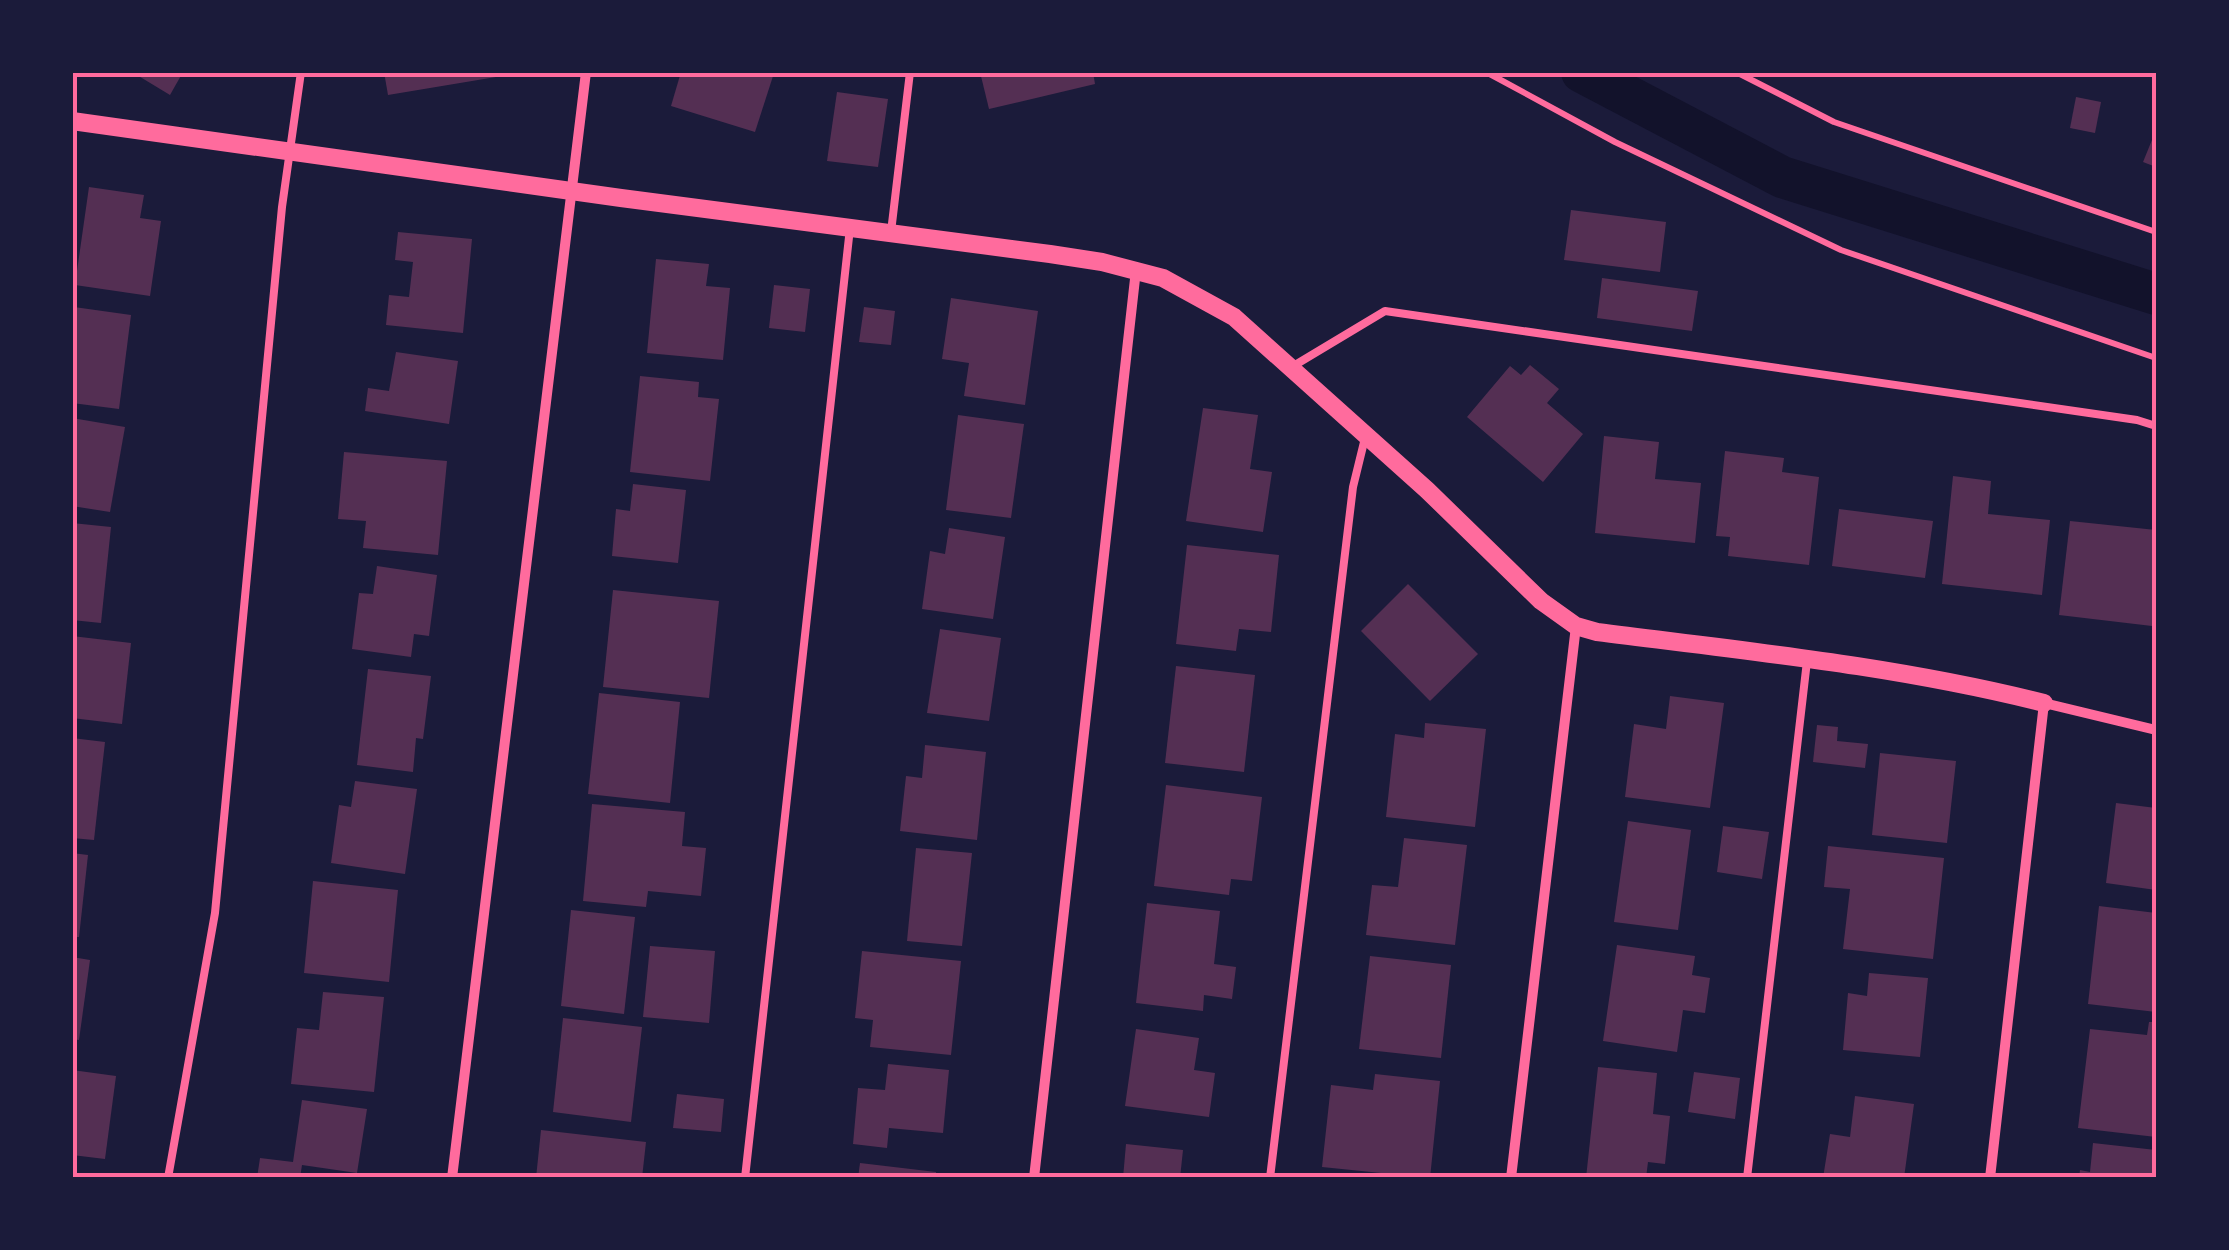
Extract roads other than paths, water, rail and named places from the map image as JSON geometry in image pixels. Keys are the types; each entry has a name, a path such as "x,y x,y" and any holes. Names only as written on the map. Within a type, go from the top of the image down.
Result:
{"street":[{"path":"452,1178 586,72"},
{"path":"72,121 1102,262 1164,278 1234,317 1542,601 1576,626 1962,682 2156,730"},
{"path":"1034,1178 1136,270"},
{"path":"1512,1178 1576,626"},
{"path":"1990,1178 2044,703"}],"lane":[{"path":"168,1178 215,913 289,150 301,72"},
{"path":"890,232 910,72"},
{"path":"745,1178 850,228"},
{"path":"1290,368 1385,311 2118,417 2156,426"},
{"path":"1270,1178 1352,487 1366,435"},
{"path":"1748,1178 1808,661"}],"waterway":[{"path":"1582,72 1782,177 2156,294"}]}
